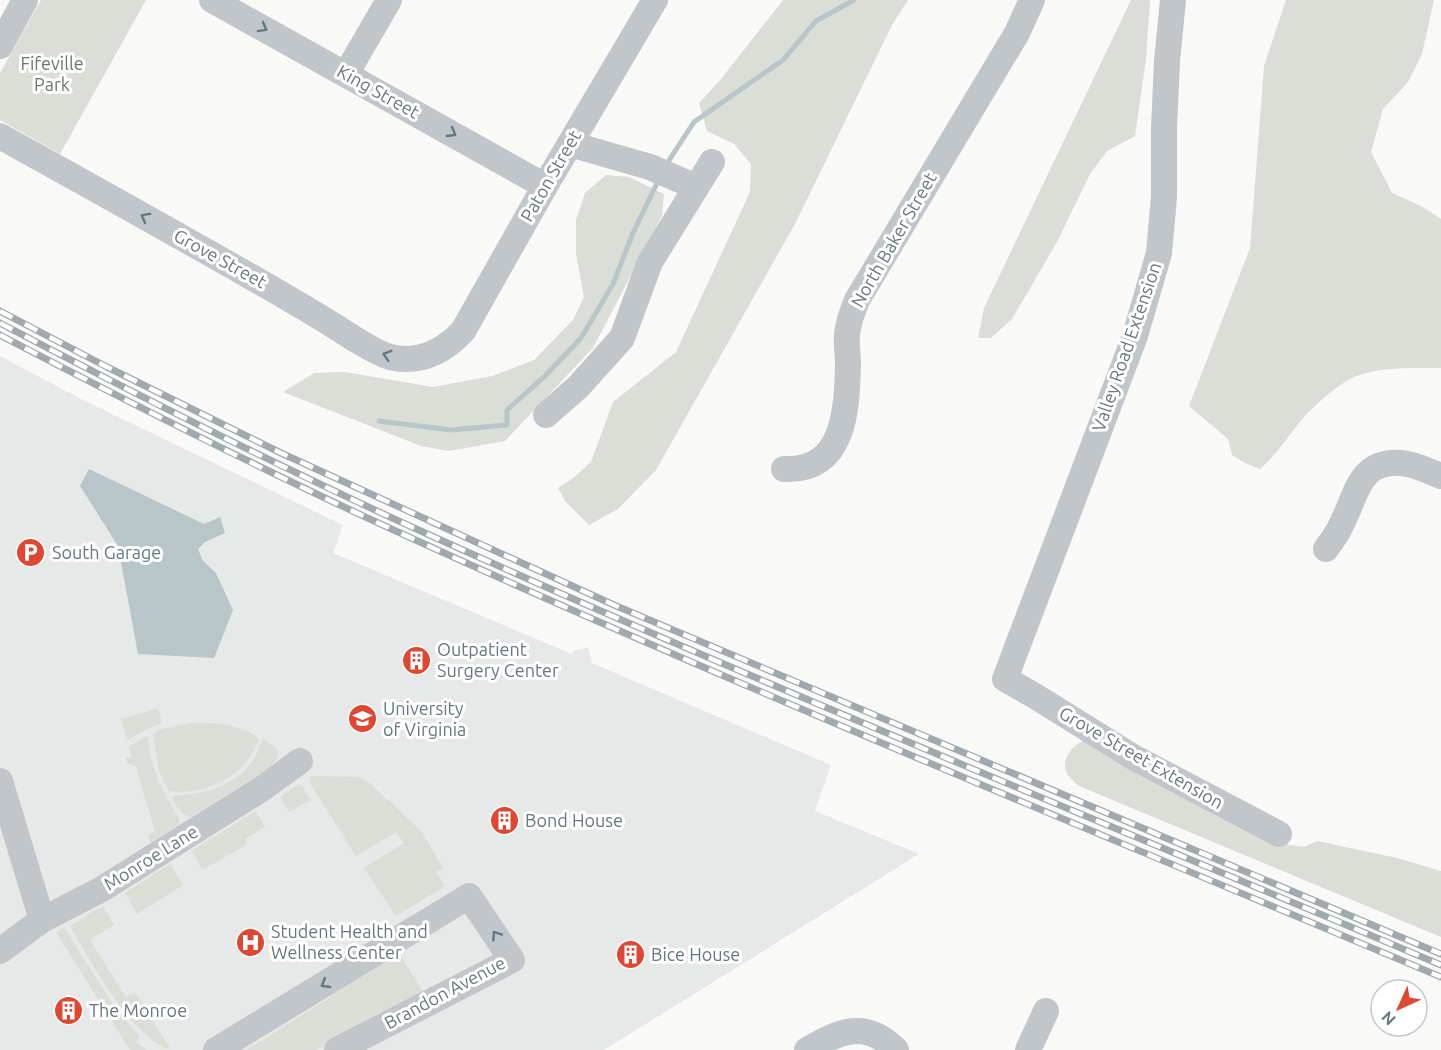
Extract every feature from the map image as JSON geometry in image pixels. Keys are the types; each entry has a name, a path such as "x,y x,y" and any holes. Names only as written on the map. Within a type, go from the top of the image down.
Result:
{"street":[{"path":"0,46 25,0"},
{"name":"King Street","path":"212,0 544,186"},
{"path":"346,74 389,0"},
{"name":"Paton Street","path":"443,348 452,343 463,331 544,186 655,0"},
{"name":"North Baker Street","path":"784,469 798,470 812,466 824,459 833,448 845,403 848,363 847,335 850,317 857,300 1017,33 1032,0"},
{"name":"Valley Road Extension","path":"1005,679 1135,336 1159,253 1164,197 1167,61 1173,0"},
{"name":"Grove Street","path":"0,136 292,300 373,350 401,359 434,354 443,348"},
{"path":"570,144 660,171 696,187"},
{"path":"546,415 578,387 622,338 650,262 712,162"},
{"path":"1326,549 1344,520 1361,480 1372,471 1385,465 1400,463 1414,465 1441,476"},
{"name":"Grove Street Extension","path":"1005,679 1143,762 1279,834"},
{"name":"Monroe Lane","path":"0,951 42,920 102,889 263,788 300,761"},
{"path":"0,781 42,920"},
{"name":"Brandon Avenue","path":"216,1050 470,896 512,960 337,1050"},
{"path":"1028,1050 1046,1011"},
{"path":"807,1050 831,1036 843,1032 859,1031 874,1034 896,1050"}],"shaded area":[{"name":"University of Virginia","path":"0,356 83,400 343,525 333,553 572,654 573,651 588,647 592,663 831,765 815,811 919,854 604,1050 0,1050"},
{"path":"89,469 204,524 220,517 225,533 205,542 198,549 203,561 216,573 233,610 214,658 138,654 118,546 80,486"}],"green space":[{"name":"Fifeville Park","path":"41,0 146,0 60,154 0,120 0,73"},
{"path":"783,0 908,0 892,25 796,222 656,470 618,509 589,525 565,501 558,488 591,462 613,402 676,352 750,192 751,164 734,144 707,131 699,103 721,79"},
{"path":"1131,0 1150,0 1146,59 1135,136 1107,151 1090,174 1057,242 1012,319 991,338 978,338 984,308"},
{"path":"1286,0 1434,0 1422,54 1408,82 1383,109 1371,152 1392,193 1421,206 1441,219 1441,368 1382,370 1350,379 1332,391 1309,412 1260,469 1232,455 1228,439 1189,406 1250,248 1264,66"},
{"path":"606,175 629,177 664,194 662,216 593,348 505,441 449,451 421,446 283,392 314,373 345,372 433,387 492,376 534,360 573,320 584,297 576,253 576,220 585,193"},
{"path":"158,708 162,723 127,741 121,719"},
{"path":"190,723 236,727 259,739 245,763 223,781 197,790 169,791 159,771 153,735 158,730"},
{"path":"144,737 148,737 152,761 159,781 180,820 178,825 151,842 148,835 155,831 136,767 127,763 126,758 131,757 129,747"},
{"path":"263,739 275,747 279,755 272,766 191,817 179,810 172,796 207,791 229,782 239,775 255,757"},
{"path":"1085,740 1283,844 1304,847 1317,841 1397,858 1441,871 1441,937 1079,786 1067,773 1065,761 1073,748"},
{"path":"310,777 359,777 370,783 422,832 443,868 436,872 445,886 396,916 364,868 404,843 396,832 356,856 310,783"},
{"path":"299,784 311,800 289,812 280,797"},
{"path":"256,811 265,827 245,839 247,844 203,870 191,851"},
{"path":"170,864 183,885 137,914 125,893"},
{"path":"103,906 114,925 90,940 126,997 135,992 171,1050 141,1030 127,1014 100,977 70,926"},
{"path":"64,928 114,1006 140,1037 136,1042 146,1050 130,1050 56,932"},
{"path":"399,953 425,995 316,1050 247,1050"}],"waterway":[{"path":"666,165 694,122 783,60 816,21 854,0"},
{"path":"379,421 451,430 507,425 507,410 545,376 581,338 613,284 633,233 659,179"}],"railway":[{"path":"0,311 281,453 614,605 1441,954"},
{"path":"0,323 107,379 324,486 559,593 810,701 1441,965"},
{"path":"0,335 261,467 367,518 547,599 801,709 1441,977"}],"place":[{"name":"South Garage","path":"31,553"},
{"name":"Outpatient Surgery Center","path":"416,660"},
{"name":"University of Virginia","path":"362,719"},
{"name":"Bond House","path":"504,821"},
{"name":"Student Health and Wellness Center","path":"250,942"},
{"name":"Bice House","path":"630,955"},
{"name":"The Monroe","path":"68,1011"}]}
